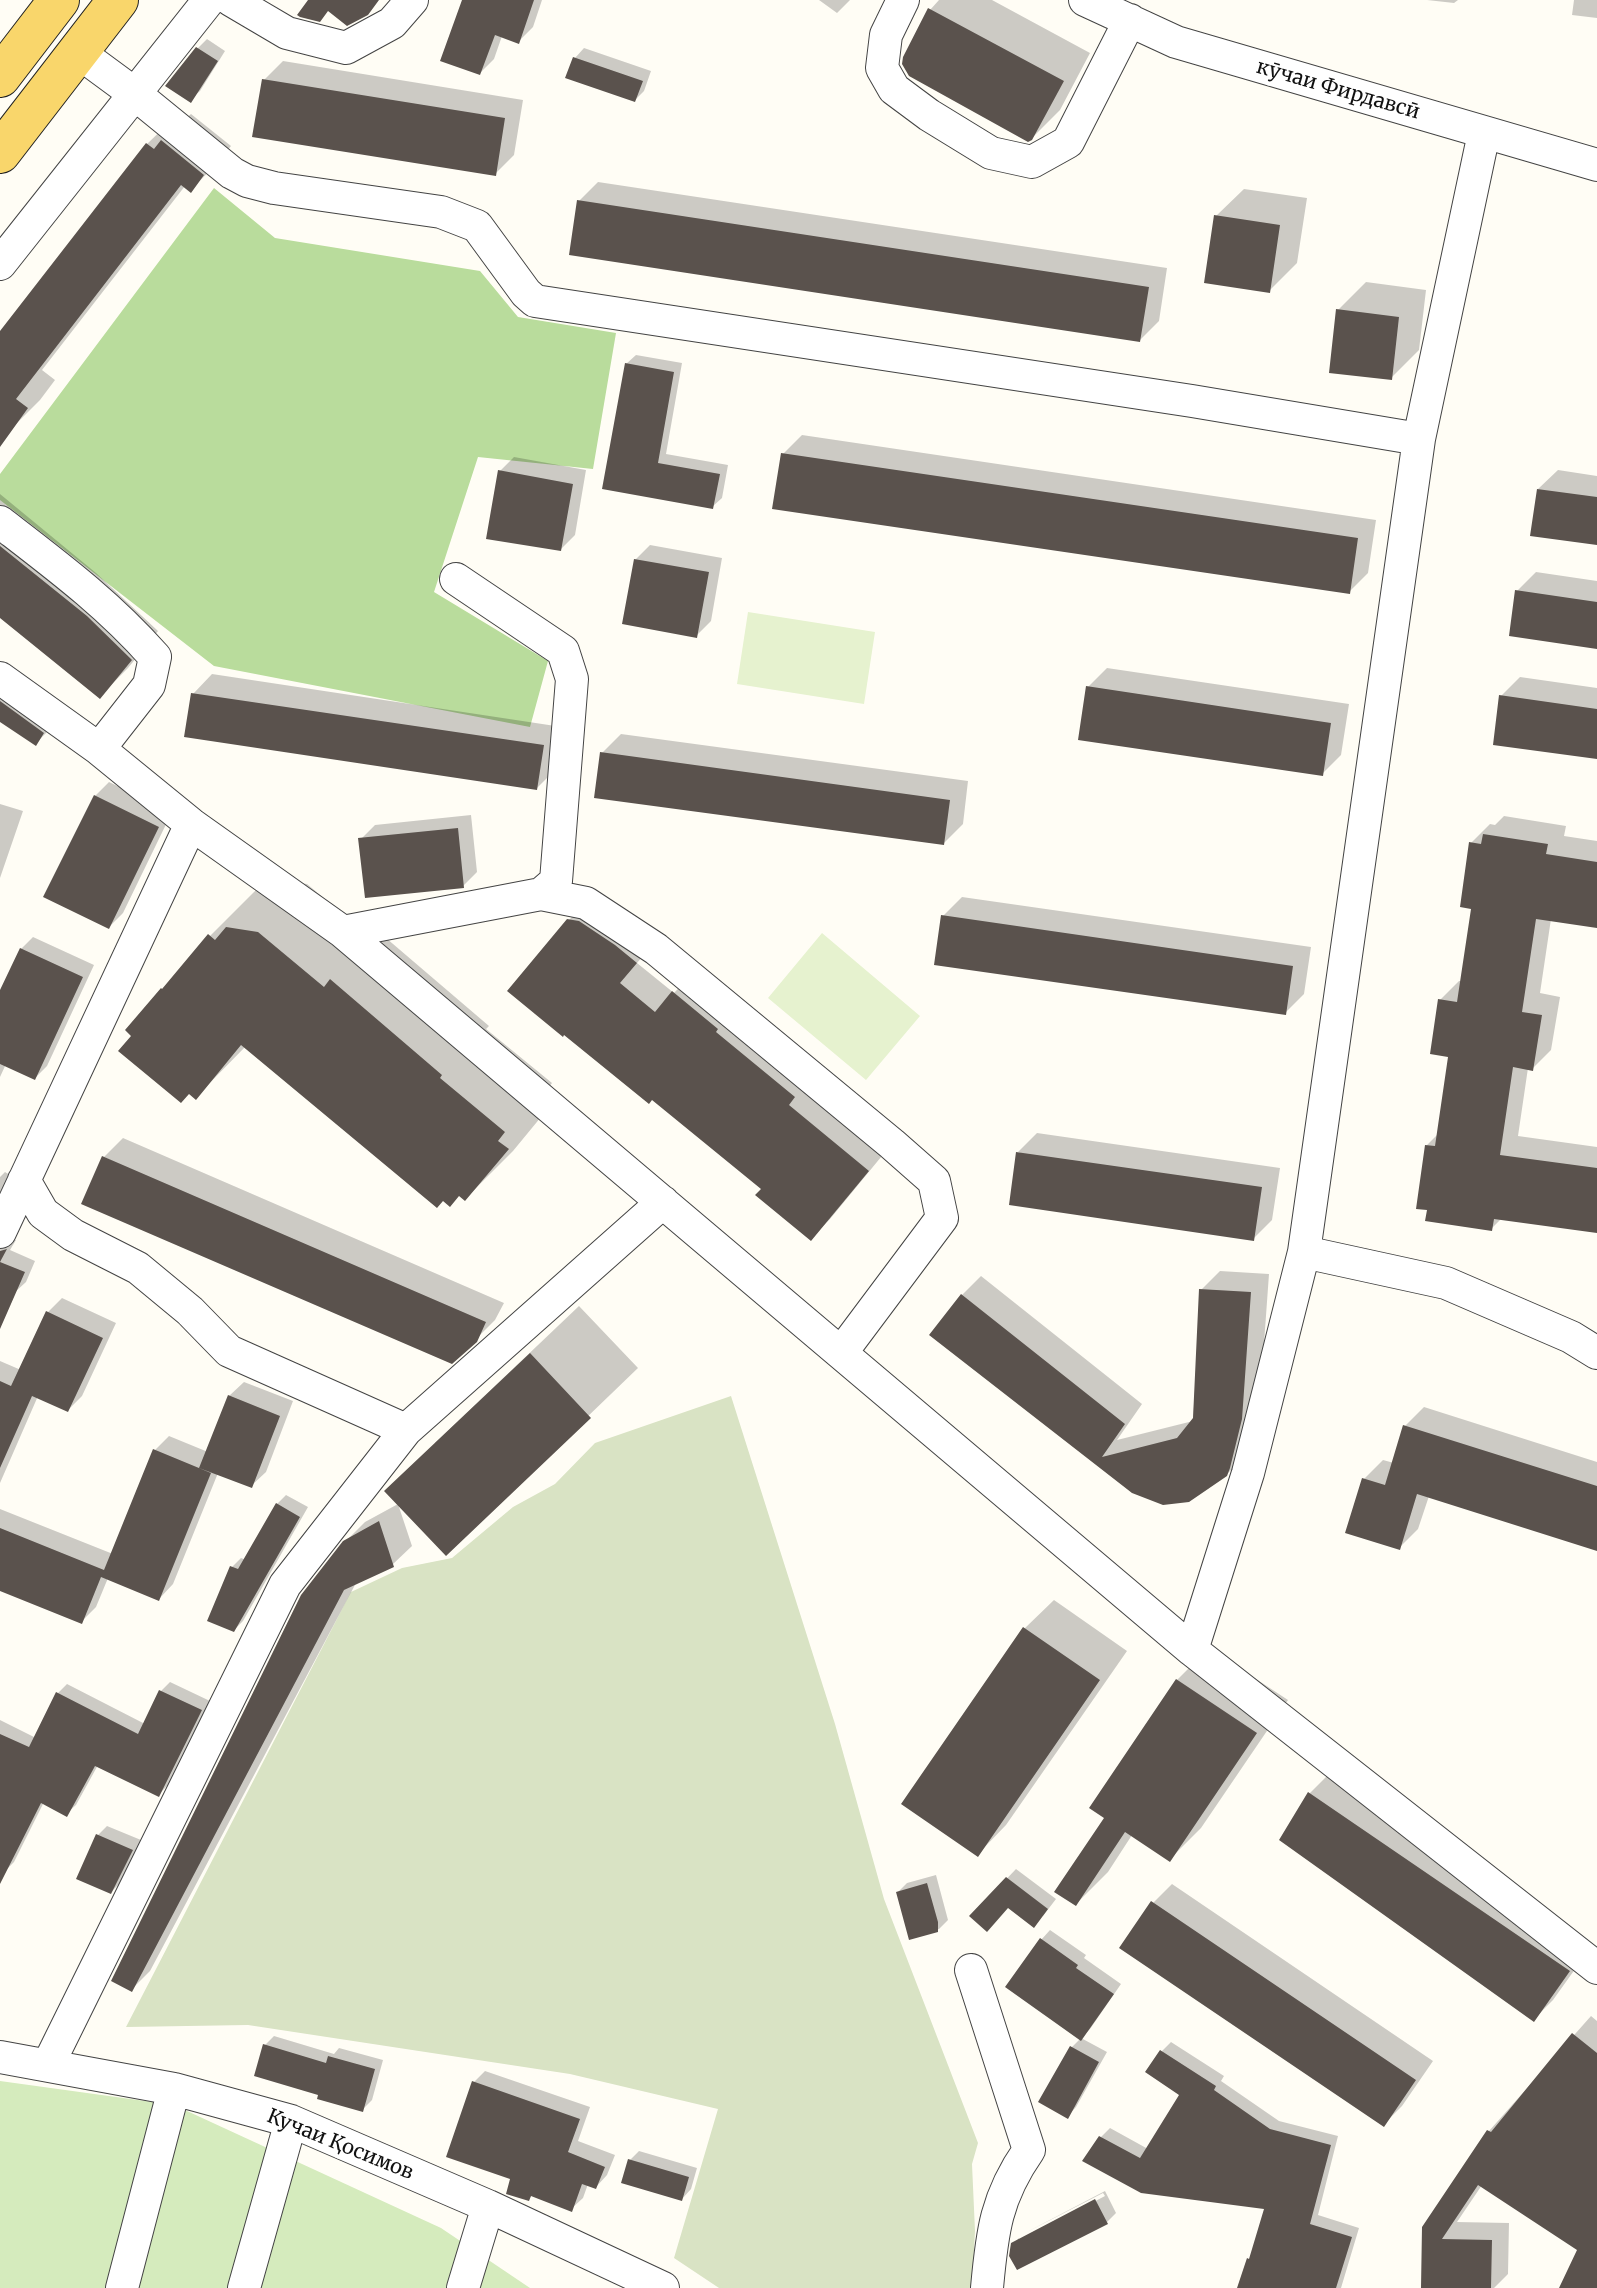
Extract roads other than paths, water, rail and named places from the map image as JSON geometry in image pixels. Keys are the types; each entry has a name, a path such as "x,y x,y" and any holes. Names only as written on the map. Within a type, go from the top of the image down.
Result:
{"main road":[{"path":"0,153 118,0"},
{"path":"0,77 56,1"}],"street":[{"path":"0,264 209,0"},
{"path":"231,0 287,33 346,48 392,23 412,0"},
{"path":"903,0 886,35 883,57 882,68 894,89 929,115 991,153 1032,162 1068,142 1130,20"},
{"name":"кӯчаи Фирдавсӣ","path":"1085,0 1176,42 1597,165"},
{"path":"78,52 232,173 247,181 274,188 441,212 477,226 535,301 1192,401 1419,439"},
{"path":"1192,1650 1248,1473 1304,1252 1419,439 1484,133"},
{"path":"0,522 85,587 155,657 149,685 99,749"},
{"path":"456,579 563,651 572,679 556,881 541,894"},
{"path":"0,678 99,749 191,824 343,932 1192,1650 1597,1968"},
{"path":"0,1232 191,824"},
{"path":"343,932 541,894 586,903 656,949 892,1144 934,1181 942,1218 841,1353"},
{"path":"24,1180 43,1213 73,1235 138,1268 190,1311 229,1351 406,1430"},
{"path":"48,2065 285,1585 406,1430 663,1202"},
{"path":"1304,1252 1446,1283 1571,1337 1597,1353"},
{"path":"971,1970 1029,2150 1012,2174 1003,2195 991,2240 987,2288"},
{"name":"Кучаи Қосимов","path":"0,2057 174,2089 291,2121 488,2206 663,2288"},
{"path":"122,2288 174,2089"},
{"path":"244,2288 291,2121"},
{"path":"463,2288 488,2206"}]}
